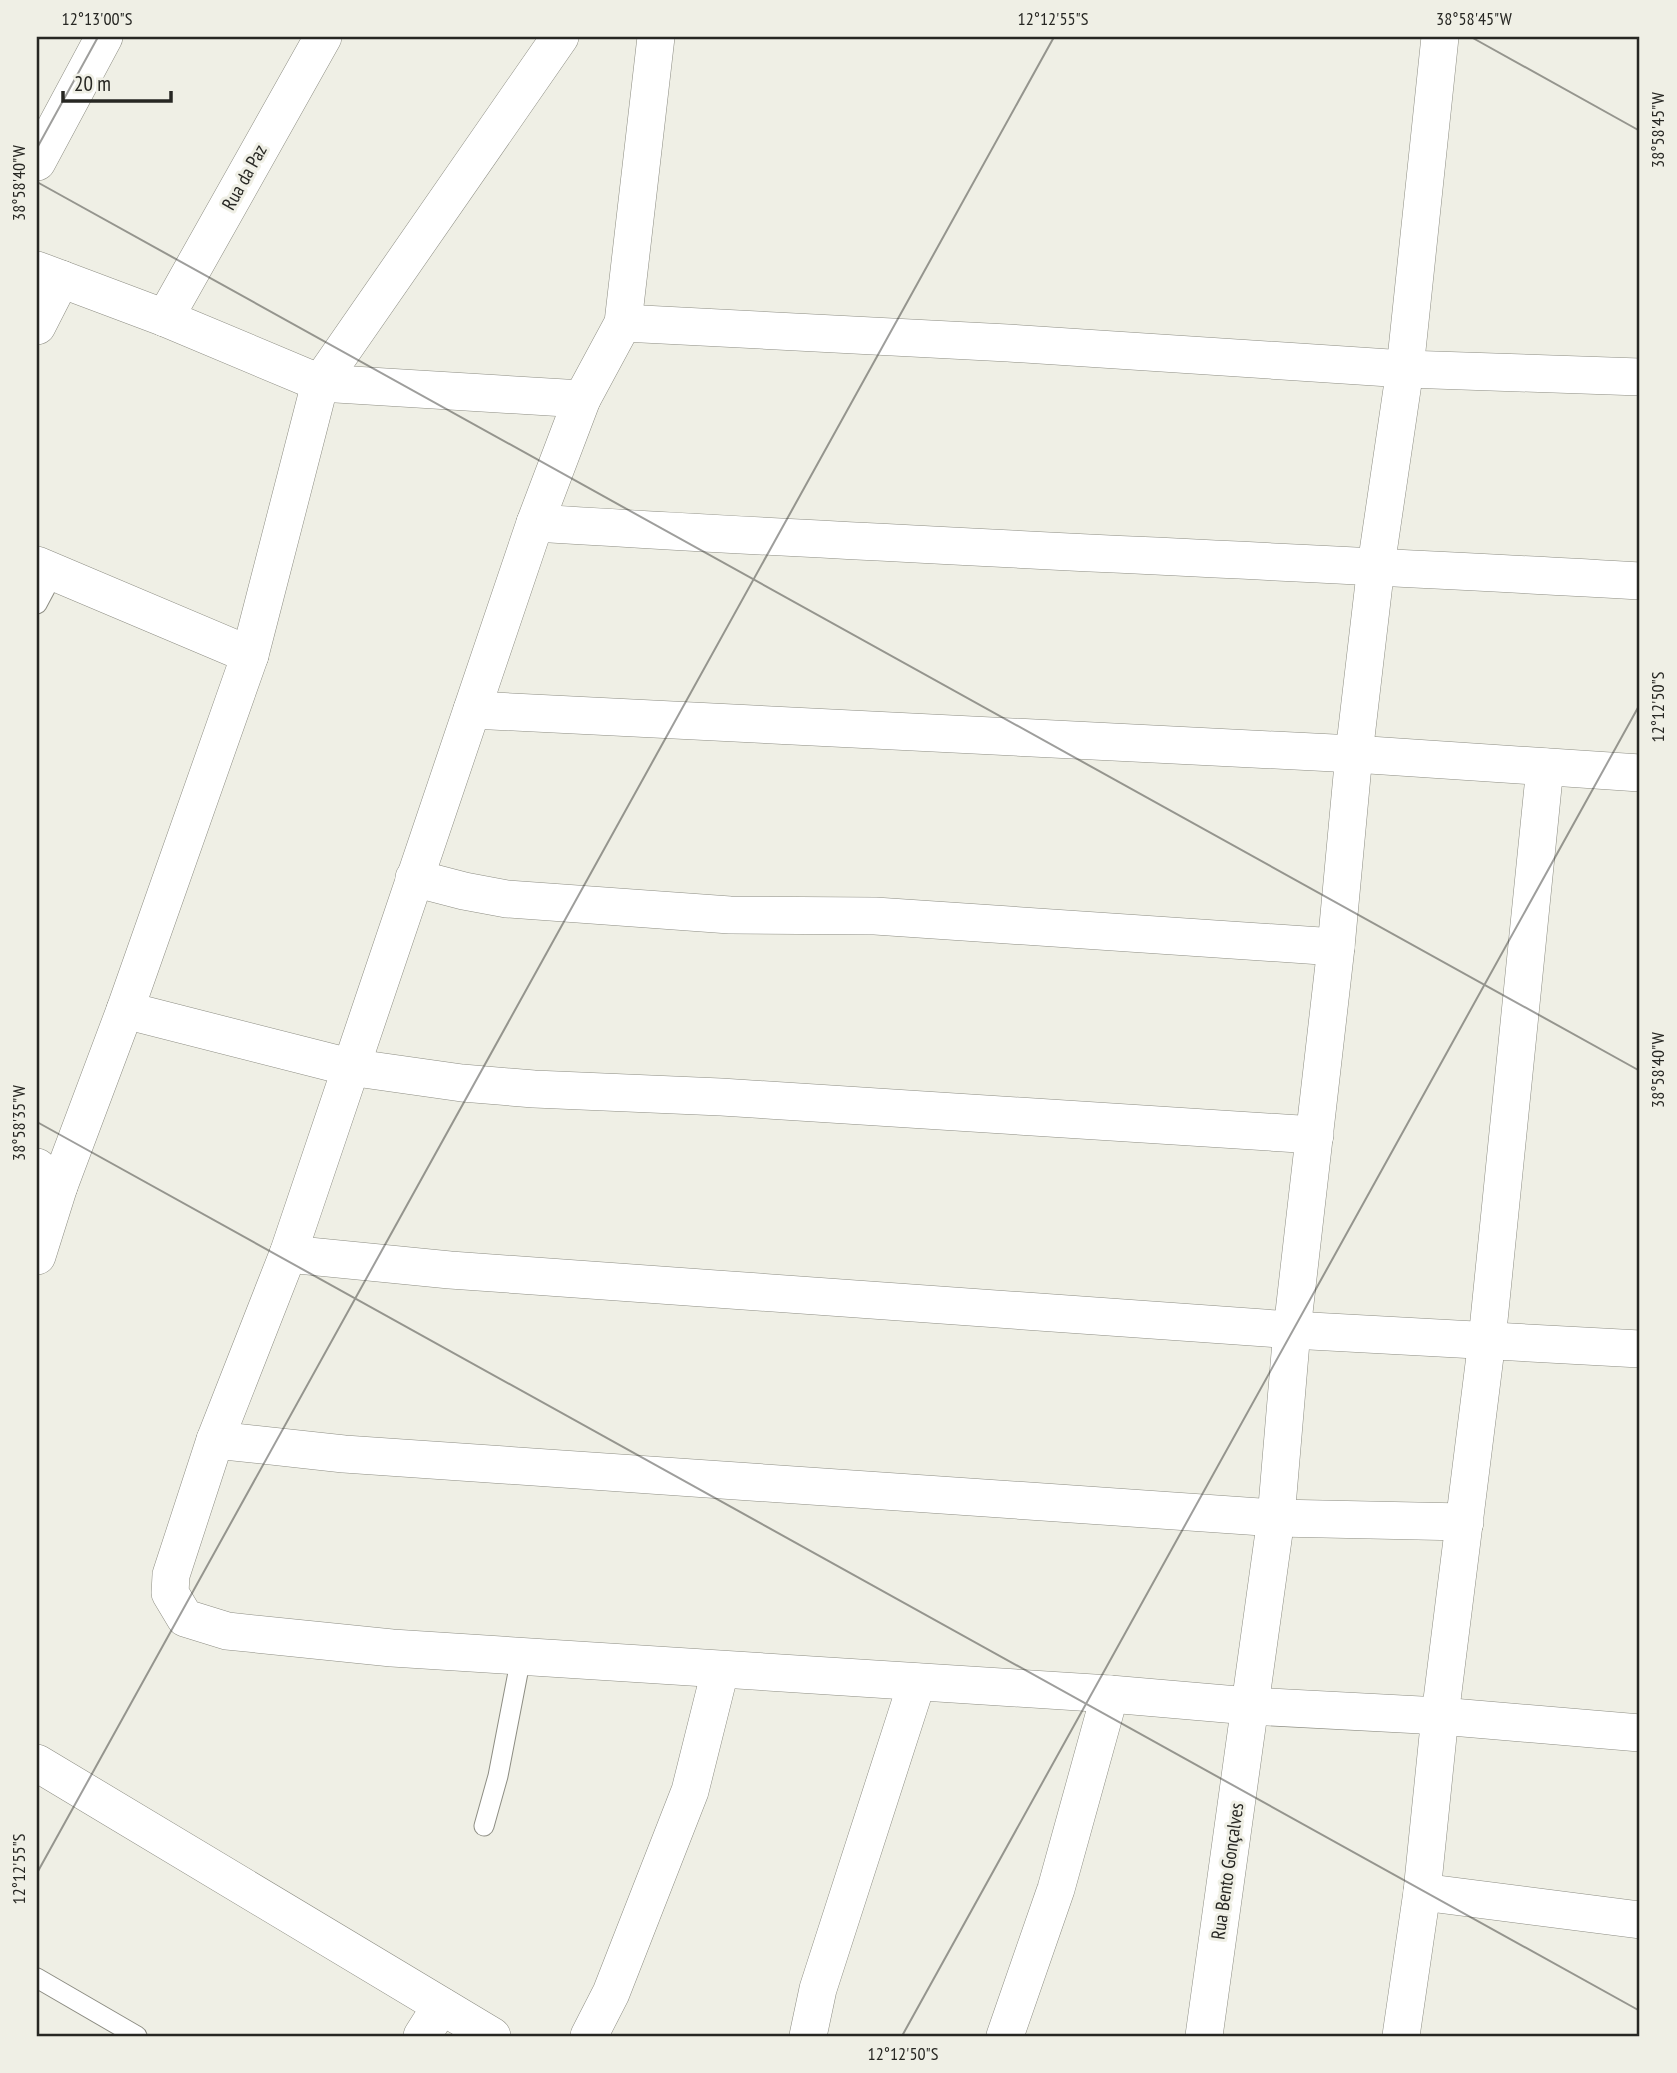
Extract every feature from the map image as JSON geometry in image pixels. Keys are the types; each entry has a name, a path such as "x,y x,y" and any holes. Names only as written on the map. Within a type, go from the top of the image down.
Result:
{"street":[{"path":"37,162 104,37"},
{"name":"Rua da Paz","path":"165,318 323,37"},
{"path":"37,1256 48,1177 125,1010 250,655 320,383 560,37"},
{"path":"656,37 622,323 582,399 535,523 288,1254 215,1440 171,1575 170,1593 185,1618 227,1631 392,1648 1110,1694 1250,1706 1440,1716 1640,1733"},
{"name":"Rua Bento Gonçalves","path":"1204,2036 1276,1518 1293,1330 1336,947 1354,754 1376,566 1405,369 1440,37"},
{"path":"37,326 49,275 165,318 320,383 582,399"},
{"path":"622,323 1008,342 1405,369 1640,377"},
{"path":"535,523 788,539 1640,581"},
{"path":"45,568 250,655"},
{"path":"472,710 1354,754 1640,773"},
{"path":"1401,2036 1422,1892 1440,1716 1487,1340 1545,767"},
{"path":"414,878 464,891 521,900 730,915 874,916 1336,947"},
{"path":"125,1010 349,1068 462,1083 1315,1135"},
{"path":"288,1254 477,1272 1293,1330 1640,1349"},
{"path":"215,1440 344,1454 1276,1518 1465,1522"},
{"path":"589,2036 611,1993 690,1791 720,1671"},
{"path":"808,2036 818,1989 917,1682"},
{"path":"1005,2036 1056,1889 1110,1694"},
{"path":"37,1763 431,2021 492,2036"},
{"path":"1422,1892 1640,1920"}],"lane":[{"path":"37,604 45,568"},
{"path":"484,1826 498,1776 521,1657"},
{"path":"37,1978 137,2036"}]}
